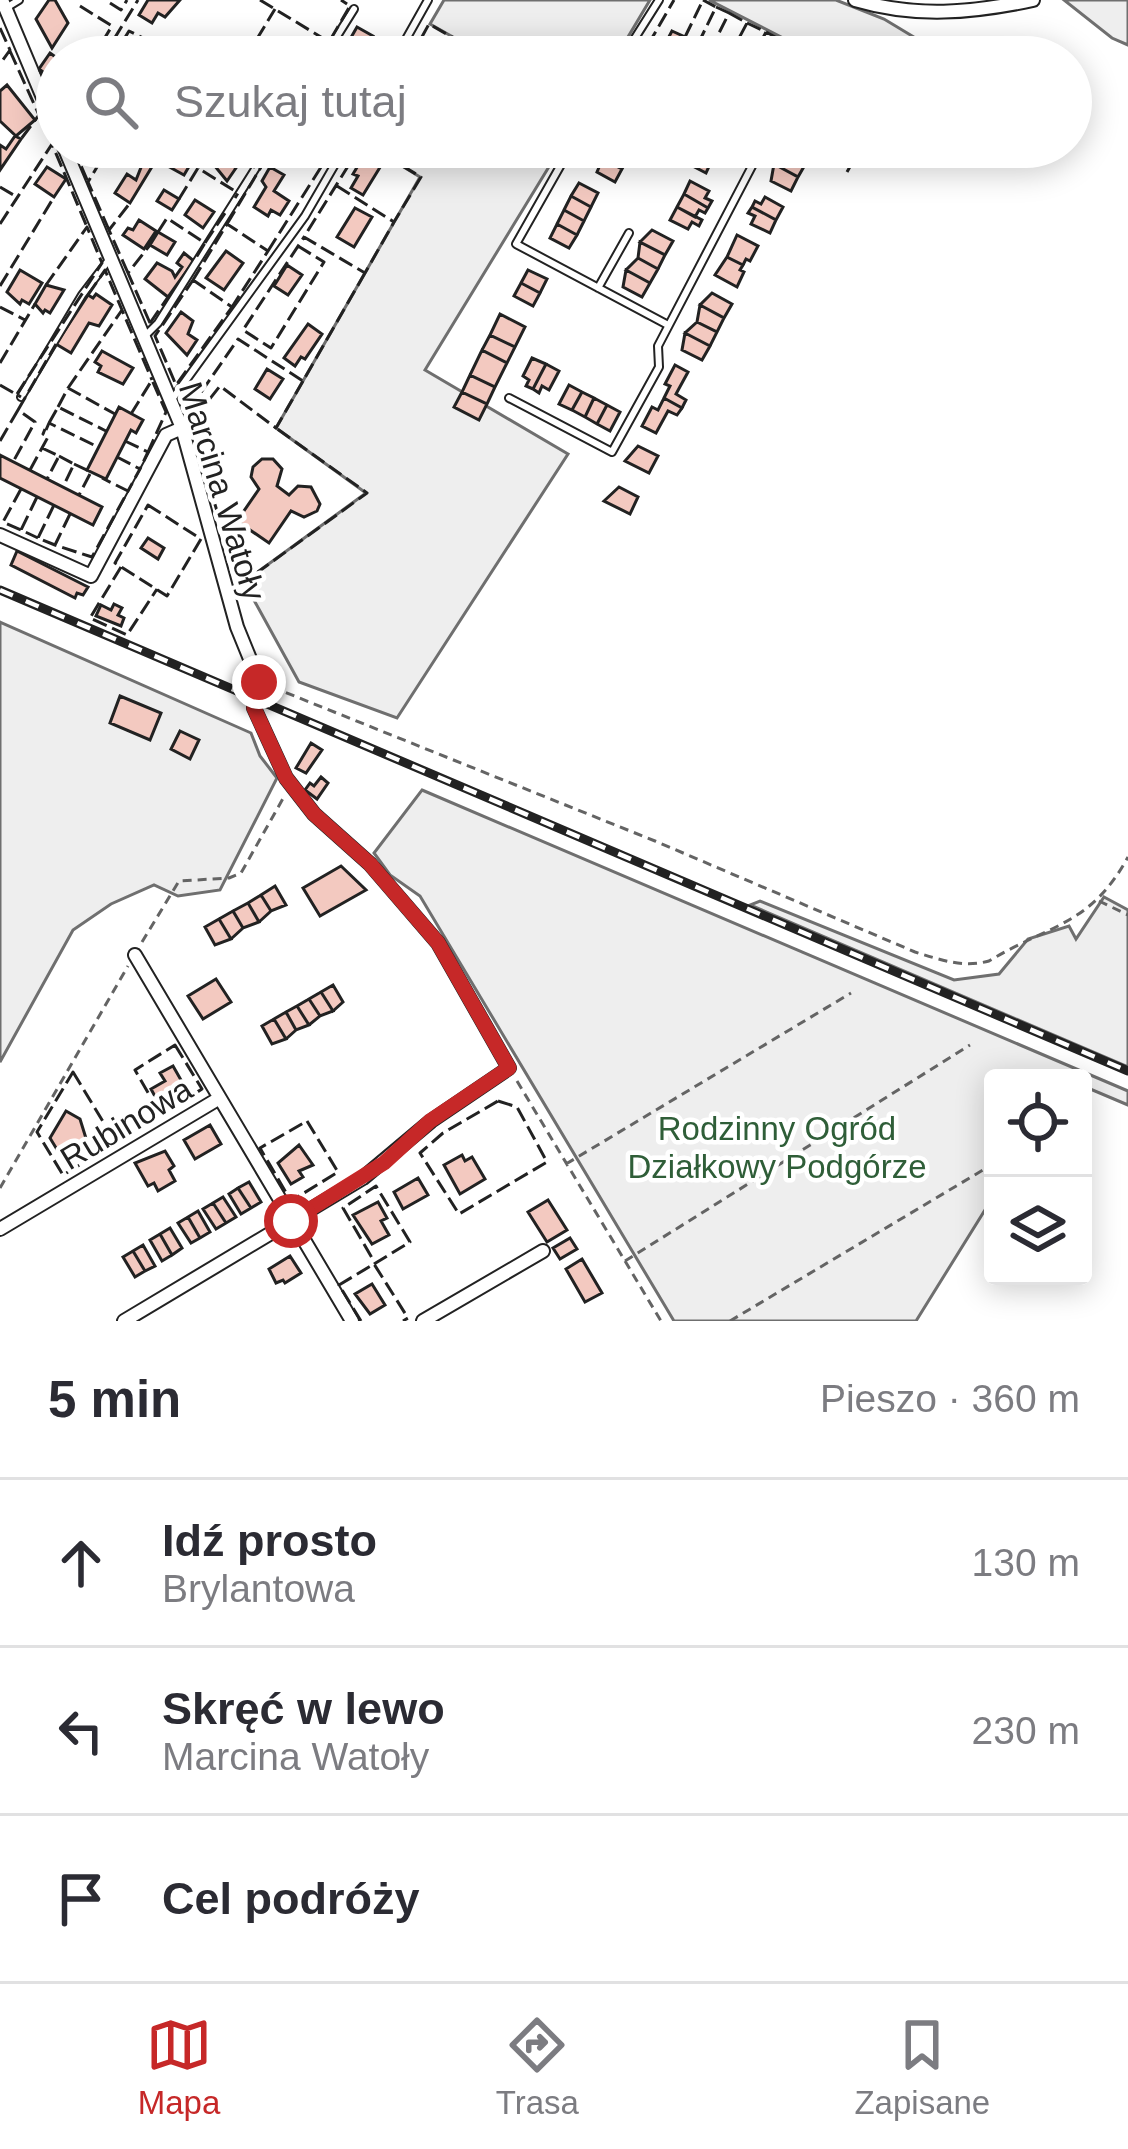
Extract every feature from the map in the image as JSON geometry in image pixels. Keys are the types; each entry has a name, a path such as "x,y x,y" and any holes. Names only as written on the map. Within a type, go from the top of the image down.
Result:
{"street":[{"path":"855,0 894,10 953,14 1033,0"},
{"path":"4,4 36,80"},
{"name":"Marcina Watoły","path":"73,168 182,428 237,627 259,682 254,708 286,778 314,814 370,864 438,943 509,1068"},
{"path":"0,535 91,576 166,435 182,428"},
{"name":"Rubinowa","path":"135,955 352,1321"},
{"path":"124,1321 384,1163 430,1121 509,1068"},
{"name":"Rubinowa","path":"0,1229 218,1099"},
{"path":"423,1321 543,1251"}],"lane":[{"path":"4,4 19,0"},
{"path":"407,36 428,0"},
{"path":"637,36 659,0"},
{"path":"337,36 354,9"},
{"path":"143,337 158,323 256,168"},
{"path":"170,400 305,216 333,168"},
{"path":"559,168 515,244 669,326"},
{"path":"508,398 613,452 659,367 658,346 752,168"},
{"path":"598,288 629,232"},
{"path":"21,397 82,295 110,258"}],"path":[{"path":"259,682 952,963 989,961 1089,910 1113,886 1128,857"},
{"path":"1099,901 1128,916"},
{"path":"566,1163 850,993"},
{"path":"625,1261 970,1045"},
{"path":"509,1068 662,1321"},
{"path":"730,1321 984,1170"}],"green space":[{"path":"444,0 650,0 629,36 451,36 430,24"},
{"path":"709,0 836,0 912,36 779,36"},
{"path":"1064,0 1128,0 1128,45 1112,38"},
{"path":"405,168 548,168 425,370 568,454 397,718 299,682 244,582 366,493 276,428 420,177"},
{"path":"0,622 251,733 260,756 277,778 220,890 178,896 154,885 111,904 73,930 0,1062"},
{"name":"Rodzinny Ogród Działkowy Podgórze","path":"422,790 1076,1069 984,1069 984,1211 916,1321 674,1321 420,896 390,875 374,853"},
{"path":"1104,897 1128,910 1128,1067 750,905 760,901 954,980 999,974 1028,939 1069,926 1076,939"},
{"name":"Rodzinny Ogród Działkowy Podgórze","path":"1092,1076 1128,1091 1128,1105 1092,1090"}],"building":[{"path":"49,0 55,0 68,23 60,36 45,36 36,19"},
{"path":"148,0 180,0 165,17 158,13 152,23 139,15"},
{"path":"357,27 373,36 352,36"},
{"path":"7,85 35,120 16,136 0,121 0,91"},
{"path":"15,136 21,139 0,170 0,145 6,149"},
{"path":"46,168 66,179 54,197 35,184"},
{"path":"141,168 151,168 130,203 115,193 127,174 136,180"},
{"path":"216,168 236,168 227,181"},
{"path":"269,168 284,175 274,191 289,201 280,215 271,210 268,216 254,207 266,187 262,181"},
{"path":"357,168 380,168 363,195 351,188 358,176 353,174"},
{"path":"599,168 622,169 615,182 597,172"},
{"path":"773,168 798,177 791,191 771,181"},
{"path":"781,168 803,168 798,177"},
{"path":"690,181 709,191 708,208 684,194"},
{"path":"579,183 598,193 591,207 571,196"},
{"path":"164,190 179,199 172,210 157,201"},
{"path":"684,194 708,208 705,213 699,210 695,217 677,207"},
{"path":"571,196 591,207 584,221 564,210"},
{"path":"765,197 783,207 776,220 752,207"},
{"path":"195,200 214,212 203,228 185,215"},
{"path":"677,207 702,220 699,226 692,222 688,229 670,220"},
{"path":"752,207 776,220 770,233 751,224 755,216 748,213"},
{"path":"355,208 372,217 354,247 337,237"},
{"path":"564,210 584,221 577,235 557,224"},
{"path":"139,220 156,231 144,249 123,235"},
{"path":"557,224 577,235 569,248 550,238"},
{"path":"652,230 673,241 665,255 640,242"},
{"path":"158,232 175,242 167,255 150,245"},
{"path":"737,235 758,246 743,265 727,257"},
{"path":"640,242 665,255 658,269 638,258"},
{"path":"226,251 243,263 224,290 206,278"},
{"path":"184,253 194,261 168,297 145,279 157,263 175,277"},
{"path":"727,257 743,265 737,287 715,275"},
{"path":"638,258 658,269 650,283 626,270"},
{"path":"287,265 302,275 288,295 274,286"},
{"path":"20,270 42,283 29,304 22,300 20,304 7,292"},
{"path":"528,270 547,279 540,293 521,283"},
{"path":"626,270 650,283 642,297 623,287"},
{"path":"521,283 540,293 533,306 514,296"},
{"path":"46,285 64,290 50,313 43,313 35,304"},
{"path":"712,293 732,304 724,318 700,305"},
{"path":"96,294 112,305 99,326 89,323 71,353 56,344 88,295"},
{"path":"700,305 724,318 717,332 697,322"},
{"path":"181,312 193,321 188,334 197,340 187,355 166,333"},
{"path":"500,314 525,327 515,347 490,335"},
{"path":"697,322 717,332 710,346 685,333"},
{"path":"308,324 322,334 295,366 284,358"},
{"path":"685,333 710,346 702,360 682,350"},
{"path":"490,335 515,347 507,363 482,350"},
{"path":"482,350 507,363 495,387 470,375"},
{"path":"102,351 133,368 123,384 98,372 101,366 95,362"},
{"path":"532,358 546,364 533,389 526,386 529,380 523,376"},
{"path":"546,364 559,371 549,390 542,386 539,393 533,389"},
{"path":"675,365 688,372 676,394 686,400 682,408 664,398"},
{"path":"267,369 283,379 270,399 255,389"},
{"path":"470,375 495,387 487,404 462,392"},
{"path":"569,385 582,392 572,410 559,404"},
{"path":"462,392 487,404 479,420 454,407"},
{"path":"582,392 594,398 585,417 572,410"},
{"path":"594,398 607,405 597,424 585,417"},
{"path":"664,398 682,408 677,415 668,411 656,433 642,426 652,407 658,410"},
{"path":"607,405 620,412 610,431 597,424"},
{"path":"119,407 143,420 136,433 131,430 106,479 87,470"},
{"path":"638,446 658,456 649,473 625,461"},
{"path":"0,455 102,507 93,525 0,478"},
{"path":"262,459 273,459 282,469 277,486 289,495 298,486 311,487 320,504 304,517 291,511 269,543 237,521 259,489 251,477 253,467"},
{"path":"619,487 638,497 630,514 604,501"},
{"path":"148,538 164,548 158,559 141,548"},
{"path":"17,551 88,587 75,598 11,565"},
{"path":"114,604 122,608 118,615 124,618 121,626 96,616 101,605 111,610"},
{"path":"120,696 161,713 150,740 110,723"},
{"path":"180,731 199,740 190,759 171,749"},
{"path":"311,743 322,750 306,773 296,768"},
{"path":"321,777 328,783 317,799 305,790"},
{"path":"341,866 366,890 320,916 303,888"},
{"path":"275,886 286,905 271,911 261,895"},
{"path":"261,895 271,911 259,922 248,903"},
{"path":"248,903 259,922 243,928 233,911"},
{"path":"233,911 243,928 231,939 219,919"},
{"path":"219,919 231,939 215,945 205,927"},
{"path":"216,979 231,1002 203,1019 188,996"},
{"path":"333,985 343,1002 333,1011 321,992"},
{"path":"321,992 333,1011 320,1016 309,999"},
{"path":"309,999 320,1016 309,1025 297,1006"},
{"path":"297,1006 309,1025 296,1030 286,1012"},
{"path":"286,1012 296,1030 286,1039 274,1019"},
{"path":"274,1019 286,1039 272,1044 262,1026"},
{"path":"173,1066 185,1087 157,1100 151,1089 165,1081 160,1073"},
{"path":"66,1111 80,1119 89,1148 64,1161 50,1138"},
{"path":"210,1125 221,1144 195,1159 184,1140"},
{"path":"299,1145 313,1165 299,1171 303,1177 291,1184 278,1163"},
{"path":"165,1151 174,1166 169,1170 175,1181 158,1191 154,1183 148,1186 135,1163"},
{"path":"462,1155 465,1161 472,1157 485,1179 460,1194 444,1165"},
{"path":"418,1178 428,1195 403,1209 394,1192"},
{"path":"249,1182 261,1202 251,1208 238,1188"},
{"path":"238,1188 251,1208 241,1214 229,1194"},
{"path":"223,1197 236,1217 226,1223 213,1203"},
{"path":"548,1200 567,1230 547,1242 528,1212"},
{"path":"378,1202 389,1235 372,1244 353,1215"},
{"path":"213,1203 226,1223 216,1229 203,1209"},
{"path":"198,1211 210,1232 200,1238 188,1217"},
{"path":"188,1217 200,1238 191,1243 178,1223"},
{"path":"170,1228 182,1248 172,1255 160,1234"},
{"path":"160,1234 172,1255 162,1261 150,1240"},
{"path":"570,1238 577,1249 560,1259 553,1248"},
{"path":"143,1245 155,1266 145,1271 133,1251"},
{"path":"133,1251 145,1271 135,1277 123,1257"},
{"path":"290,1256 301,1273 276,1283 269,1269"},
{"path":"582,1259 602,1293 585,1302 566,1269"},
{"path":"372,1284 385,1305 370,1314 355,1294"}],"railway":[{"path":"0,590 1128,1071"}],"fence":[{"path":"110,3 121,10 127,0"},
{"path":"116,36 138,0"},
{"path":"260,0 319,36"},
{"path":"332,36 350,6 341,0"},
{"path":"653,36 674,0"},
{"path":"685,36 703,0"},
{"path":"702,36 716,7 703,0"},
{"path":"80,6 112,26 106,36"},
{"path":"716,7 729,13 718,36"},
{"path":"259,36 275,9"},
{"path":"729,13 747,23 740,36"},
{"path":"747,23 766,32 764,36"},
{"path":"422,36 429,24 450,36"},
{"path":"0,28 10,50 0,64"},
{"path":"126,36 129,31 139,36"},
{"path":"766,32 773,36"},
{"path":"10,51 36,108"},
{"path":"21,139 36,119"},
{"path":"0,224 36,168"},
{"path":"62,168 87,227"},
{"path":"82,168 88,182"},
{"path":"96,168 88,182 109,230"},
{"path":"179,199 198,168 238,193 235,198"},
{"path":"227,224 260,168"},
{"path":"268,251 320,168"},
{"path":"347,168 304,237 365,273 394,222"},
{"path":"337,186 394,222 421,177 406,168"},
{"path":"847,172 849,168"},
{"path":"0,187 17,197"},
{"path":"0,286 54,197"},
{"path":"128,273 109,230 130,203"},
{"path":"205,243 225,213"},
{"path":"158,232 167,218 205,243 194,261"},
{"path":"193,280 227,224 268,251 232,307"},
{"path":"17,394 102,263 87,227 46,285"},
{"path":"298,246 324,262 271,348 243,330 304,237"},
{"path":"150,245 128,273 150,323"},
{"path":"88,295 105,270 122,310"},
{"path":"303,381 276,428 220,386 190,424 186,414 238,339 303,381 365,273"},
{"path":"193,280 232,307 176,385 155,336 193,280"},
{"path":"150,323 168,297"},
{"path":"0,363 35,304"},
{"path":"0,307 25,320"},
{"path":"68,388 122,310 152,380"},
{"path":"18,410 56,344"},
{"path":"131,414 152,380 166,412 148,452"},
{"path":"0,385 21,397"},
{"path":"58,407 68,388 115,414"},
{"path":"49,423 58,407 106,431"},
{"path":"0,441 18,410 35,422 13,462"},
{"path":"46,430 49,423 98,447"},
{"path":"190,424 240,585 367,493 276,428"},
{"path":"30,470 48,437 43,434 45,429"},
{"path":"125,441 148,452 140,469"},
{"path":"42,448 59,456 47,479"},
{"path":"59,456 74,464 63,487"},
{"path":"117,457 140,469 128,491"},
{"path":"74,464 91,472 79,495"},
{"path":"70,514 55,545 92,557 128,491 102,478"},
{"path":"21,489 3,522 21,530"},
{"path":"37,497 21,530 38,538"},
{"path":"54,505 38,538 55,545"},
{"path":"148,505 201,539 167,596 115,563 148,505"},
{"path":"121,567 90,618 127,635 157,589"},
{"path":"175,1045 202,1089 161,1115 135,1070 175,1045"},
{"path":"73,1072 116,1143 63,1175 37,1132 73,1072"},
{"path":"498,1101 517,1107 547,1162 459,1214 420,1153 443,1133 498,1101"},
{"path":"307,1121 338,1172 291,1201 260,1148 307,1121"},
{"path":"374,1264 410,1242 376,1186 343,1208 375,1263"},
{"path":"361,1321 339,1285 374,1264 408,1318 403,1321"}],"route":[{"path":"259,682 254,708 286,778 314,814 370,864 438,943 509,1068 430,1121 363,1178 291,1221"}]}
